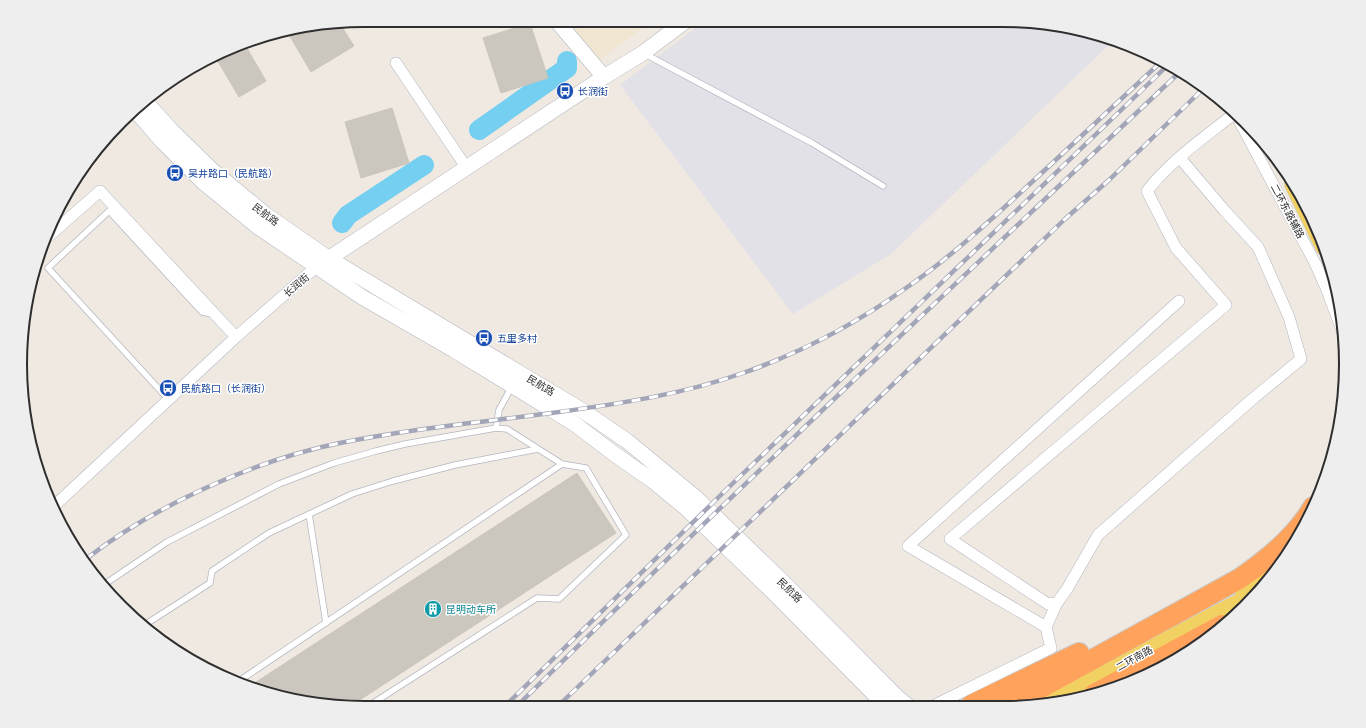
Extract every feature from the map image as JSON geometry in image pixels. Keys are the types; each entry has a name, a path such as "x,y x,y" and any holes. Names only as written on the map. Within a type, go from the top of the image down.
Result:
{"highway":[{"path":"1019,700 1222,589 1258,566 1275,552 1295,531"},
{"path":"979,701 1213,588 1275,552"},
{"path":"1125,677 1196,639"}],"main road":[{"path":"562,27 604,76"},
{"name":"长润街","path":"322,263 604,76 643,53 678,27"},
{"name":"民航路","path":"149,105 172,131 213,171 362,296 575,424 653,481 686,508 772,591 881,701"},
{"name":"民航路","path":"139,114 162,141 203,182 258,226 584,411 627,441 695,498 782,581 902,701"},
{"path":"1180,633 1223,608 1256,585"},
{"path":"1180,633 1239,603"},
{"name":"二环南路","path":"1063,696 1180,633"}],"street":[{"path":"396,62 466,167"},
{"path":"1057,604 1048,604 950,539 1226,305 1176,248 1147,190 1154,181 1229,116"},
{"name":"二环东路辅路","path":"1244,130 1315,263 1335,311"},
{"path":"943,701 1051,648 1046,627 1057,604 1098,535 1249,402 1301,359 1289,317 1258,247 1180,158"},
{"path":"55,230 100,190 236,337"},
{"name":"长润街","path":"57,503 236,337 322,263"},
{"path":"1046,627 908,546 1179,301"}],"lane":[{"path":"643,53 812,143 883,186"},
{"path":"168,399 48,268 109,211 202,312 215,314"},
{"path":"496,428 499,410 512,386"},
{"path":"108,582 167,542 279,484 334,463 405,444 496,428 507,429 562,464 586,468 626,535 560,599 537,598 376,701"},
{"path":"149,622 210,583 212,571 269,533 352,494 393,481 455,465 538,449"},
{"path":"243,678 562,464"},
{"path":"309,514 326,623"}],"shaded area":[{"path":"572,27 644,27 599,60"},
{"path":"697,27 1002,27 1068,33 1109,45 891,254 793,314 620,85"}],"building":[{"path":"517,27 531,27 548,78 501,93 483,38"},
{"path":"343,28 354,46 311,72 289,35"},
{"path":"247,48 266,81 239,97 218,61"},
{"path":"392,108 409,163 361,178 345,122"},
{"name":"昆明动车所","path":"577,473 616,533 359,701 298,695 255,683"}],"waterway":[{"path":"479,130 567,68 567,61"},
{"path":"342,223 348,215 424,165"}],"railway":[{"path":"88,557 113,539 174,503 240,473 307,451 340,443 393,434 576,410 649,398 720,381 807,347 868,313 939,264 1002,210 1157,65"},
{"path":"510,701 728,488 1164,69"},
{"path":"522,701 764,466 1176,76"},
{"path":"563,701 1065,219 1109,180 1200,92"}],"place":[{"name":"长润街","path":"565,91"},
{"name":"吴井路口（民航路）","path":"175,173"},
{"name":"五里多村","path":"484,338"},
{"name":"民航路口（长润街）","path":"168,388"},
{"name":"昆明动车所","path":"433,609"}]}
